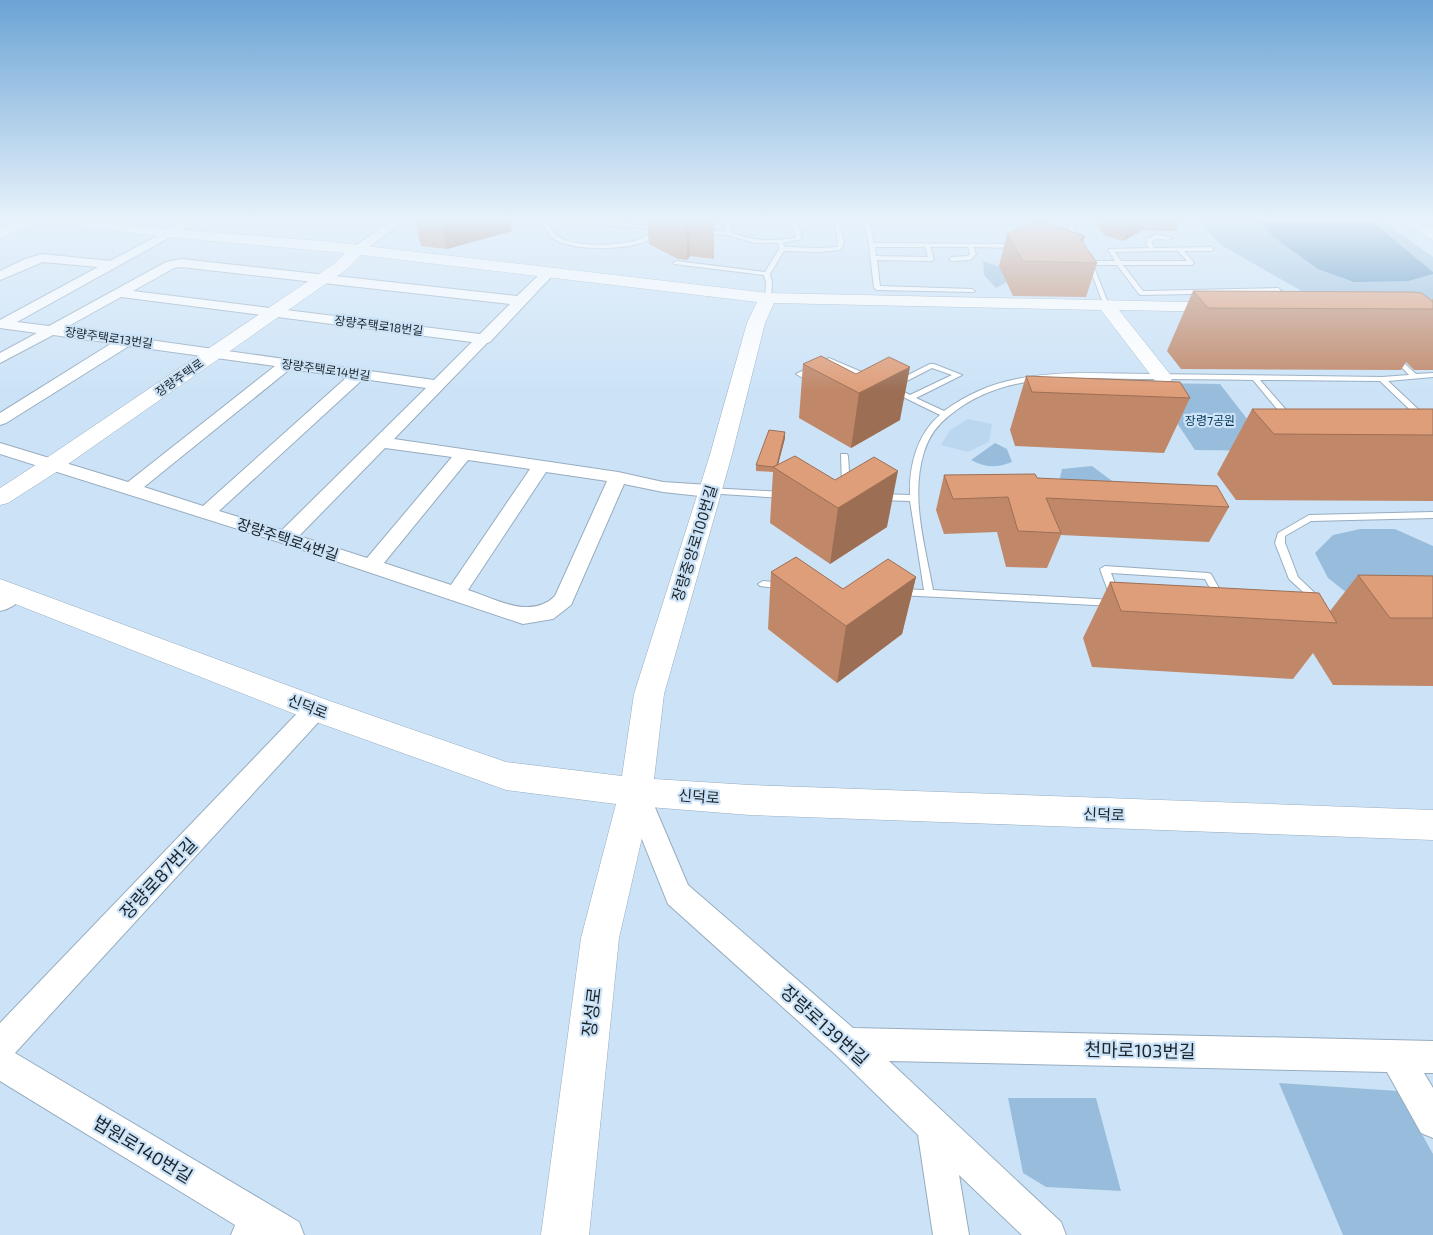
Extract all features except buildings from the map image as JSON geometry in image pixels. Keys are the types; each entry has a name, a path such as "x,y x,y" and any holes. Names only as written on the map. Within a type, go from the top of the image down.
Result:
{"street":[{"path":"2,325 90,277"},
{"path":"0,359 149,277"},
{"path":"309,277 522,301"},
{"path":"286,538 545,277"},
{"path":"571,277 768,298 1252,307"},
{"name":"장량주택로","path":"0,498 53,464 322,278"},
{"name":"장량주택로18번길","path":"120,293 484,338"},
{"name":"장량중앙로100번길","path":"636,792 649,694 720,458 756,323 768,298"},
{"path":"1106,305 1163,378"},
{"name":"장량주택로13번길","path":"2,325 54,329 214,353"},
{"path":"0,420 128,340"},
{"name":"장량주택로14번길","path":"214,353 439,385"},
{"path":"131,489 288,363"},
{"path":"206,513 359,374"},
{"path":"382,442 618,477 664,487 709,491"},
{"name":"장량주택로4번길","path":"0,448 286,538 523,616 542,616 555,610 564,600 618,477"},
{"path":"371,566 464,454"},
{"path":"455,594 542,466"},
{"name":"신덕로","path":"5,595 316,709 506,776 636,792 750,800 1433,825"},
{"name":"장량로87번길","path":"0,1046 316,709"},
{"name":"장량로139번길","path":"636,792 678,894 847,1044 1048,1235"},
{"name":"장성로","path":"565,1235 600,938 636,792"},
{"name":"천마로103번길","path":"847,1044 1433,1057"},
{"path":"1396,1056 1433,1121"},
{"name":"법원로140번길","path":"0,1062 264,1229"},
{"path":"934,1127 951,1235"}],"lane":[{"path":"768,277 768,298"},
{"path":"876,277 877,288 972,291"},
{"path":"1096,277 1106,305"},
{"path":"1129,277 1141,292 1278,290"},
{"path":"1387,350 1414,376"},
{"path":"817,382 800,374 829,360 860,378 879,384"},
{"path":"910,398 958,376 932,364 887,387 910,398 946,415"},
{"path":"929,593 914,498 918,456 932,427 946,415 978,394 1008,383 1026,384 1078,376 1382,379 1433,375"},
{"path":"1255,378 1288,416 1305,413"},
{"path":"1382,379 1430,421 1433,427"},
{"path":"838,496 847,496 844,456"},
{"path":"709,491 754,495 791,495"},
{"path":"866,496 914,498"},
{"path":"1322,605 1294,580 1280,543 1281,535 1309,518 1433,515"},
{"path":"890,591 1122,604 1106,569 1208,576 1226,609 1216,608"},
{"path":"762,584 792,586"}],"shaded area":[{"path":"1339,277 1424,277 1408,281 1354,282"},
{"path":"968,419 992,424 989,442 968,452 941,445 950,430"}],"green space":[{"path":"986,277 1016,277 996,288"},
{"path":"1276,277 1433,277 1433,300 1312,297"},
{"name":"장령7공원","path":"1150,383 1220,384 1272,451 1195,450"},
{"path":"995,443 1007,449 1012,462 991,466 982,465 971,460"},
{"path":"1092,466 1143,504 1058,486 1062,469"},
{"path":"1360,529 1395,529 1433,546 1433,611 1356,600 1328,578 1315,553 1333,535"},
{"path":"1279,1083 1398,1091 1433,1154 1433,1235 1343,1235"},
{"path":"1008,1098 1096,1098 1121,1191 1046,1187 1023,1173"}]}
